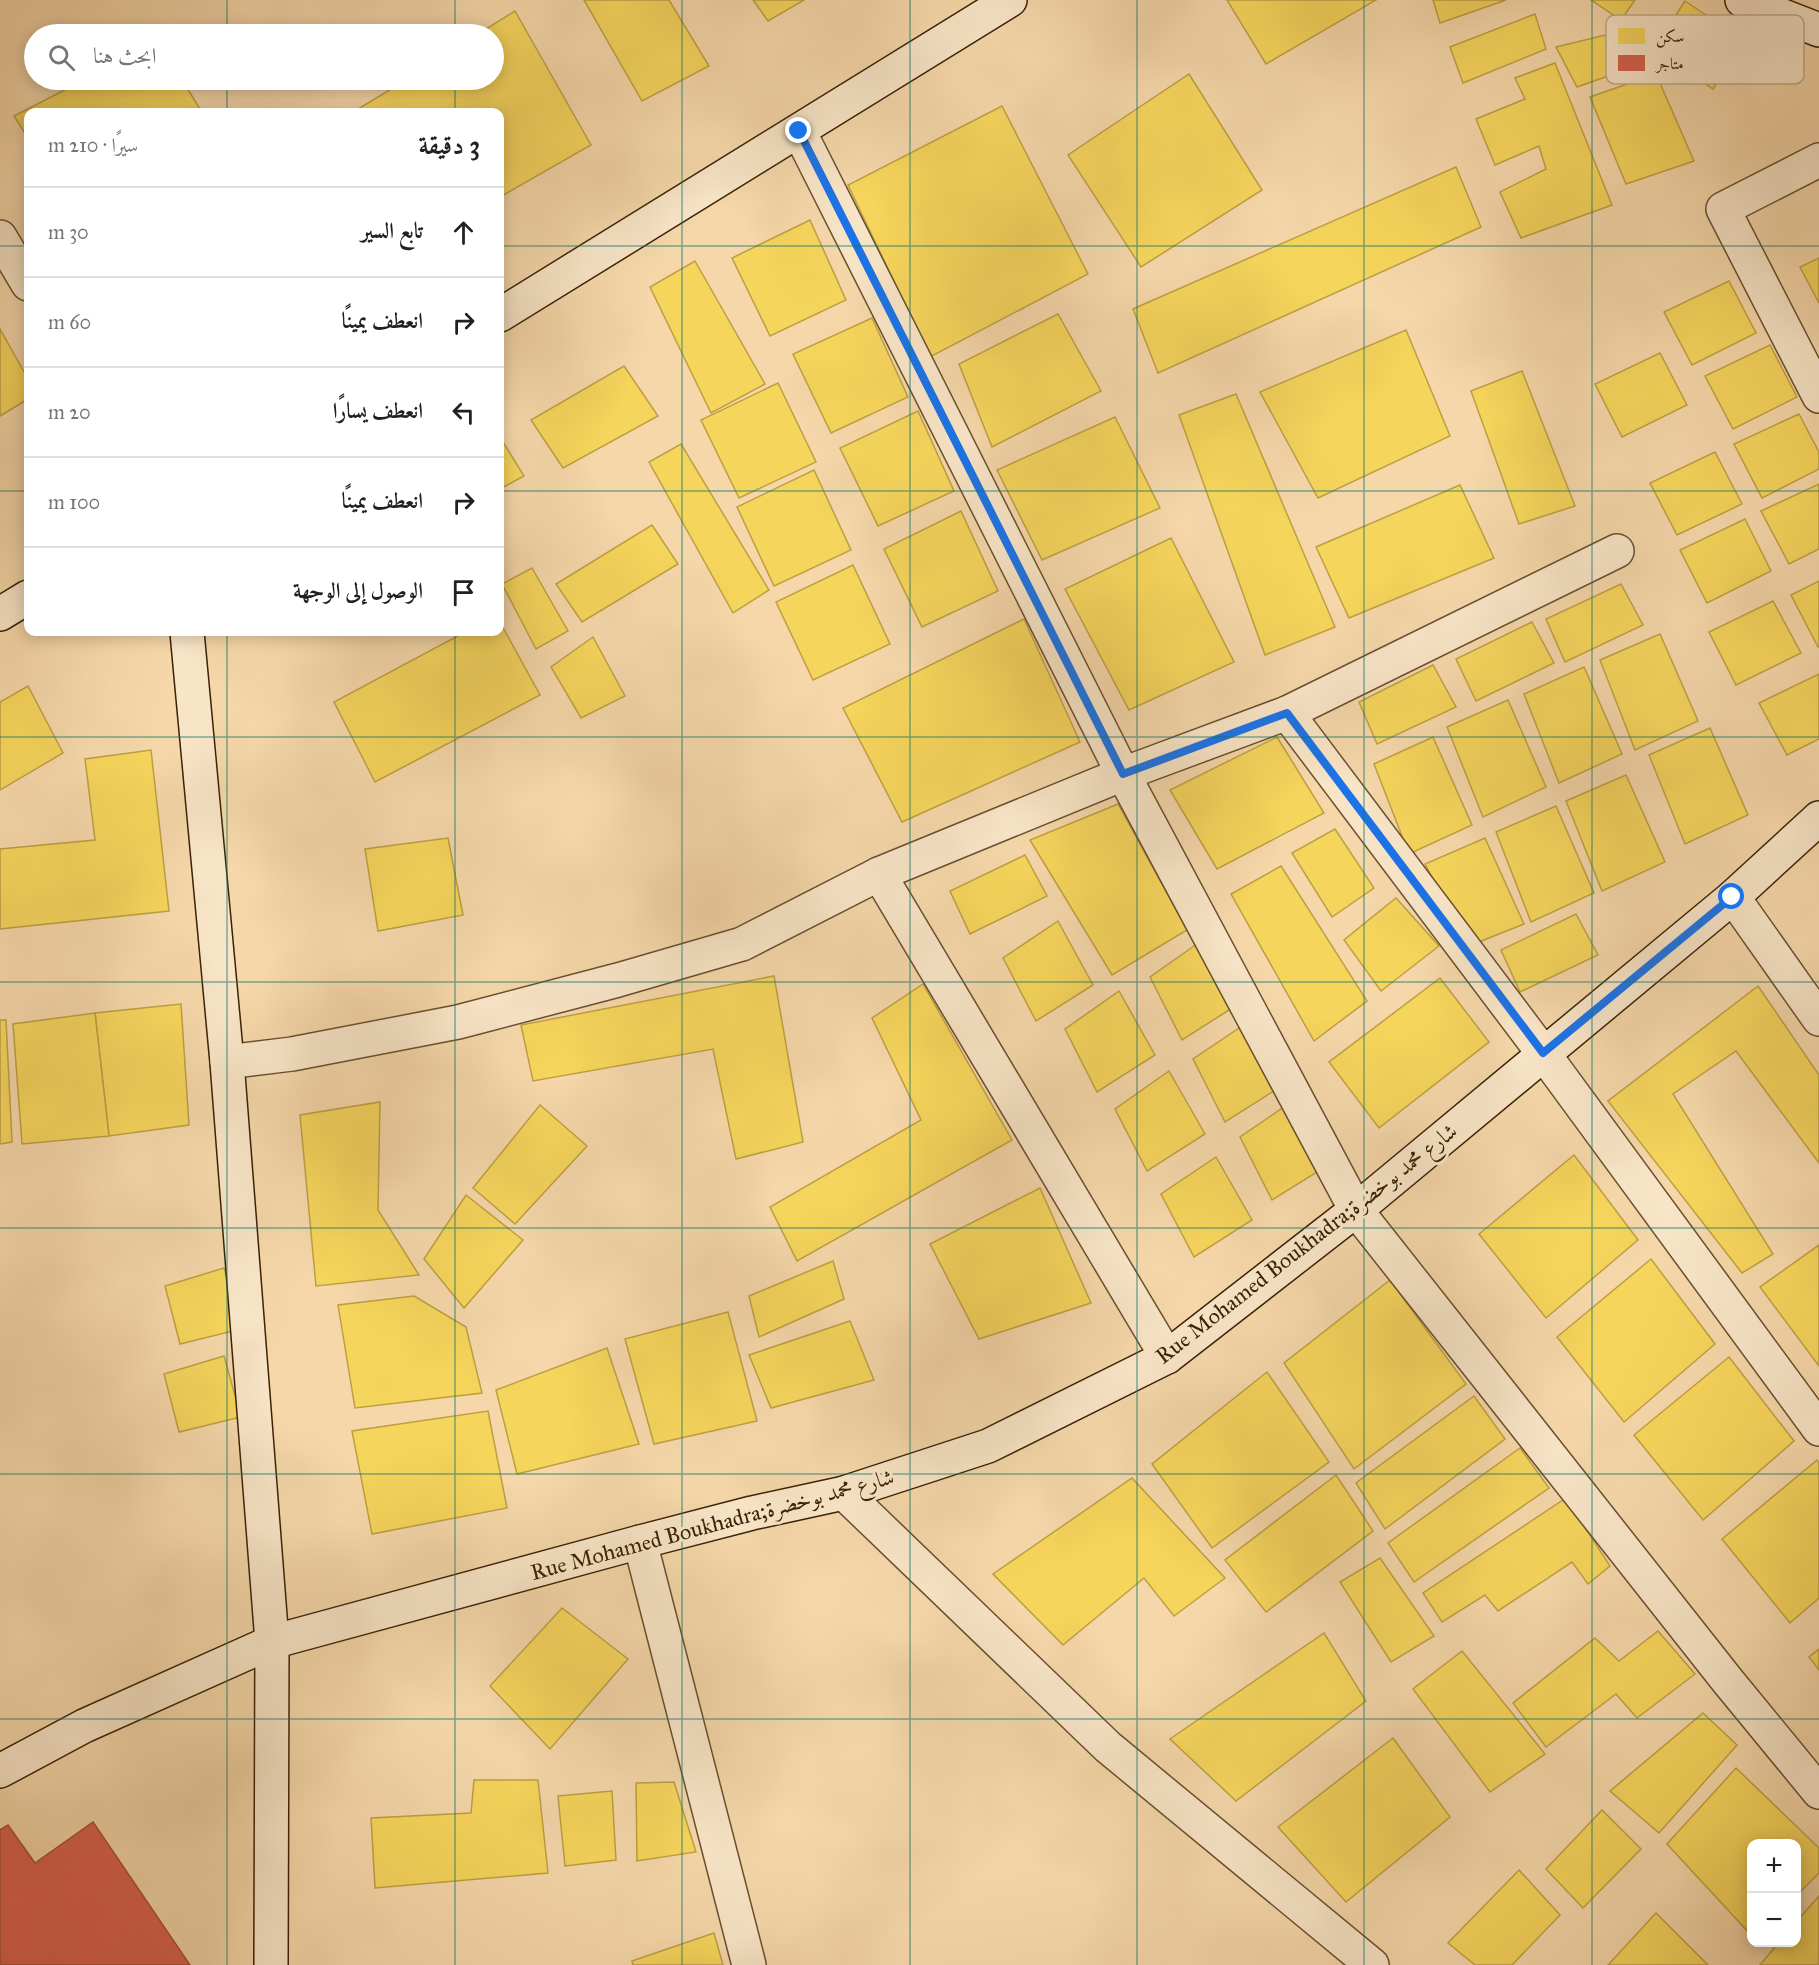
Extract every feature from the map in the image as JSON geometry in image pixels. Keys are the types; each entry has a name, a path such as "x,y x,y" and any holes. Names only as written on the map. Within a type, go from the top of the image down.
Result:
{"street":[{"path":"504,313 1010,0"},
{"path":"1742,0 1780,15"},
{"path":"1804,24 1819,30"},
{"path":"799,131 1123,774 1356,1210 1719,1671 1819,1792"},
{"path":"1819,160 1722,209 1819,396"},
{"path":"0,237 24,277"},
{"path":"227,1062 291,1054 458,1022 742,944 879,874 1123,774 1287,713 1617,551"},
{"path":"0,614 24,599"},
{"path":"187,636 227,1062 272,1642 271,1965"},
{"path":"1287,713 1543,1053 1819,1429"},
{"name":"Rue Mohamed Boukhadra;شارع محمد بوخضرة","path":"0,1771 84,1726 272,1642 640,1542 752,1513 844,1493 988,1446 1167,1357 1356,1210 1732,897 1819,818"},
{"path":"879,874 1167,1357"},
{"path":"1732,897 1819,1018"},
{"path":"844,1493 1108,1747 1372,1965"},
{"path":"640,1542 749,1965"}],"building: سكن":[{"path":"584,0 669,0 709,66 642,101"},
{"path":"753,0 804,0 768,21"},
{"path":"1227,0 1376,0 1266,64"},
{"path":"1433,0 1506,0 1440,23"},
{"path":"1591,0 1635,0 1624,15 1614,15"},
{"path":"1685,1 1706,15 1676,15"},
{"path":"515,11 591,145 504,195 504,108 360,108 389,90 504,90 504,24 494,24"},
{"path":"1535,14 1546,49 1463,83 1450,47"},
{"path":"1606,35 1606,77 1577,87 1556,47"},
{"path":"1555,63 1612,205 1521,238 1500,192 1546,169 1539,146 1495,165 1476,119 1525,99 1515,78"},
{"path":"1189,74 1262,190 1141,267 1068,155"},
{"path":"1627,84 1660,84 1694,161 1626,184 1590,97"},
{"path":"1706,84 1716,84 1713,89"},
{"path":"65,90 188,90 200,108 30,108"},
{"path":"1002,106 1088,274 930,357 848,185"},
{"path":"24,111 24,132 14,116"},
{"path":"1456,167 1481,227 1158,373 1133,309"},
{"path":"810,220 846,300 770,336 732,258"},
{"path":"1819,258 1819,303 1800,267"},
{"path":"695,261 765,384 711,413 650,287"},
{"path":"1729,281 1756,333 1692,365 1664,312"},
{"path":"1058,314 1101,391 992,447 959,364"},
{"path":"872,318 908,397 831,433 793,354"},
{"path":"0,329 24,372 24,401 0,416"},
{"path":"1406,330 1450,436 1318,498 1260,392"},
{"path":"1770,345 1797,397 1733,429 1705,376"},
{"path":"1660,353 1687,405 1622,437 1595,384"},
{"path":"624,366 658,416 563,468 531,420"},
{"path":"1522,371 1575,506 1519,524 1471,391"},
{"path":"778,383 816,462 739,498 701,420"},
{"path":"1236,394 1335,627 1265,655 1179,415"},
{"path":"918,411 954,491 878,526 840,448"},
{"path":"1799,414 1819,452 1819,469 1762,498 1734,444"},
{"path":"1115,417 1160,508 1042,560 997,470"},
{"path":"504,444 524,476 504,487"},
{"path":"681,444 769,590 733,613 649,462"},
{"path":"1715,452 1742,504 1677,535 1650,483"},
{"path":"814,470 851,550 774,586 737,507"},
{"path":"1819,484 1819,549 1789,564 1761,511"},
{"path":"1460,485 1494,558 1349,618 1316,547"},
{"path":"961,511 998,591 922,627 884,549"},
{"path":"1745,519 1771,571 1707,603 1680,550"},
{"path":"652,525 678,564 582,622 556,584"},
{"path":"1171,538 1234,662 1129,710 1065,589"},
{"path":"853,565 890,644 813,680 776,602"},
{"path":"532,568 568,631 536,649 504,588 504,583"},
{"path":"1819,581 1819,647 1818,647 1791,595"},
{"path":"1621,584 1643,625 1565,662 1546,619"},
{"path":"1773,601 1801,653 1736,685 1709,632"},
{"path":"1024,619 1080,742 902,822 843,708"},
{"path":"1532,622 1554,663 1476,701 1456,659"},
{"path":"504,629 540,695 375,782 334,702 458,636 504,636"},
{"path":"1660,634 1698,721 1635,750 1600,660"},
{"path":"593,637 625,696 581,718 551,667"},
{"path":"1433,665 1456,707 1377,744 1359,702"},
{"path":"1584,667 1622,754 1559,783 1524,694"},
{"path":"1819,674 1819,739 1787,755 1759,703"},
{"path":"28,686 63,753 0,790 0,702"},
{"path":"1508,700 1546,787 1483,817 1447,727"},
{"path":"1710,728 1748,815 1685,844 1649,755"},
{"path":"1277,737 1324,813 1217,869 1170,790"},
{"path":"1433,737 1472,825 1409,854 1374,764"},
{"path":"151,750 169,911 0,929 0,849 95,840 85,759"},
{"path":"1626,775 1665,862 1602,891 1566,801"},
{"path":"1118,804 1187,930 1112,975 1030,840"},
{"path":"1556,806 1594,893 1531,922 1496,832"},
{"path":"1335,829 1374,888 1332,917 1292,853"},
{"path":"448,838 463,915 378,931 365,849"},
{"path":"1485,838 1524,924 1469,946 1425,864"},
{"path":"1025,855 1047,896 970,934 950,891"},
{"path":"1281,866 1367,1001 1314,1041 1231,894"},
{"path":"1396,898 1439,946 1381,991 1344,940"},
{"path":"1576,914 1598,955 1520,992 1501,950"},
{"path":"1058,921 1093,985 1036,1021 1003,958"},
{"path":"1204,939 1240,1003 1182,1040 1150,977"},
{"path":"774,976 803,1142 736,1159 713,1049 533,1081 521,1025"},
{"path":"1440,978 1489,1042 1379,1128 1329,1062"},
{"path":"923,984 1012,1140 797,1261 770,1207 921,1120 872,1018"},
{"path":"1758,986 1819,1075 1819,1163 1736,1051 1673,1094 1773,1254 1742,1273 1608,1101"},
{"path":"1119,991 1155,1055 1097,1092 1065,1029"},
{"path":"181,1004 189,1125 109,1136 95,1013"},
{"path":"95,1013 109,1136 22,1144 13,1024"},
{"path":"0,1020 6,1020 12,1142 0,1144"},
{"path":"1248,1022 1283,1085 1225,1122 1193,1059"},
{"path":"1169,1071 1205,1134 1147,1171 1115,1109"},
{"path":"1294,1100 1330,1164 1272,1200 1240,1137"},
{"path":"380,1102 378,1210 419,1275 316,1286 300,1115"},
{"path":"540,1105 587,1146 515,1224 473,1188"},
{"path":"1574,1155 1638,1240 1546,1318 1479,1234"},
{"path":"1216,1157 1252,1220 1194,1257 1161,1194"},
{"path":"1040,1188 1091,1303 979,1339 930,1244"},
{"path":"466,1195 523,1240 464,1308 424,1259"},
{"path":"1819,1245 1819,1366 1760,1287"},
{"path":"1651,1259 1715,1344 1624,1422 1557,1337"},
{"path":"833,1261 844,1299 759,1337 749,1296"},
{"path":"224,1268 241,1329 180,1344 165,1286"},
{"path":"1390,1280 1466,1384 1354,1469 1284,1363"},
{"path":"414,1296 466,1327 482,1393 355,1408 338,1305"},
{"path":"728,1312 757,1421 654,1444 625,1339"},
{"path":"850,1321 874,1380 771,1408 749,1355"},
{"path":"607,1348 639,1444 517,1474 496,1390"},
{"path":"224,1356 241,1417 179,1432 164,1374"},
{"path":"1729,1357 1794,1441 1703,1520 1634,1435"},
{"path":"1267,1372 1329,1462 1212,1548 1152,1464"},
{"path":"1474,1396 1505,1439 1385,1529 1356,1483"},
{"path":"488,1411 507,1508 372,1534 352,1431"},
{"path":"1520,1448 1549,1488 1414,1582 1388,1543"},
{"path":"1817,1460 1819,1463 1819,1598 1790,1623 1722,1539"},
{"path":"1336,1475 1373,1531 1266,1612 1225,1560"},
{"path":"1132,1478 1225,1578 1174,1616 1144,1578 1063,1645 993,1574"},
{"path":"1566,1498 1610,1566 1588,1584 1572,1562 1498,1611 1485,1595 1442,1622 1423,1593"},
{"path":"1380,1558 1434,1636 1391,1662 1340,1582"},
{"path":"562,1608 628,1659 550,1749 490,1686"},
{"path":"1658,1631 1695,1674 1637,1718 1616,1694 1546,1747 1513,1703 1595,1638 1619,1661"},
{"path":"1324,1633 1366,1701 1236,1801 1170,1739"},
{"path":"1819,1649 1819,1670 1809,1657"},
{"path":"1462,1651 1545,1754 1490,1792 1413,1689"},
{"path":"1703,1713 1737,1745 1659,1833 1610,1791"},
{"path":"1393,1738 1450,1817 1346,1902 1278,1827"},
{"path":"1736,1768 1819,1848 1819,1873 1801,1891 1801,1839 1747,1839 1747,1931 1667,1844"},
{"path":"474,1780 538,1780 548,1873 375,1888 371,1818 471,1813"},
{"path":"674,1782 696,1852 637,1861 636,1783"},
{"path":"612,1791 616,1860 565,1866 558,1796"},
{"path":"1602,1810 1641,1849 1583,1908 1546,1869"},
{"path":"1519,1870 1560,1915 1512,1965 1475,1965 1448,1943"},
{"path":"1819,1896 1819,1965 1760,1965 1775,1947 1801,1947 1801,1916"},
{"path":"1656,1913 1708,1965 1608,1965"},
{"path":"714,1933 723,1965 633,1965 632,1961"}],"building: متاجر":[{"path":"93,1822 190,1965 0,1965 0,1830 8,1825 35,1863"}],"route":[{"path":"799,131 1123,774 1287,713 1543,1053 1732,897"}]}
